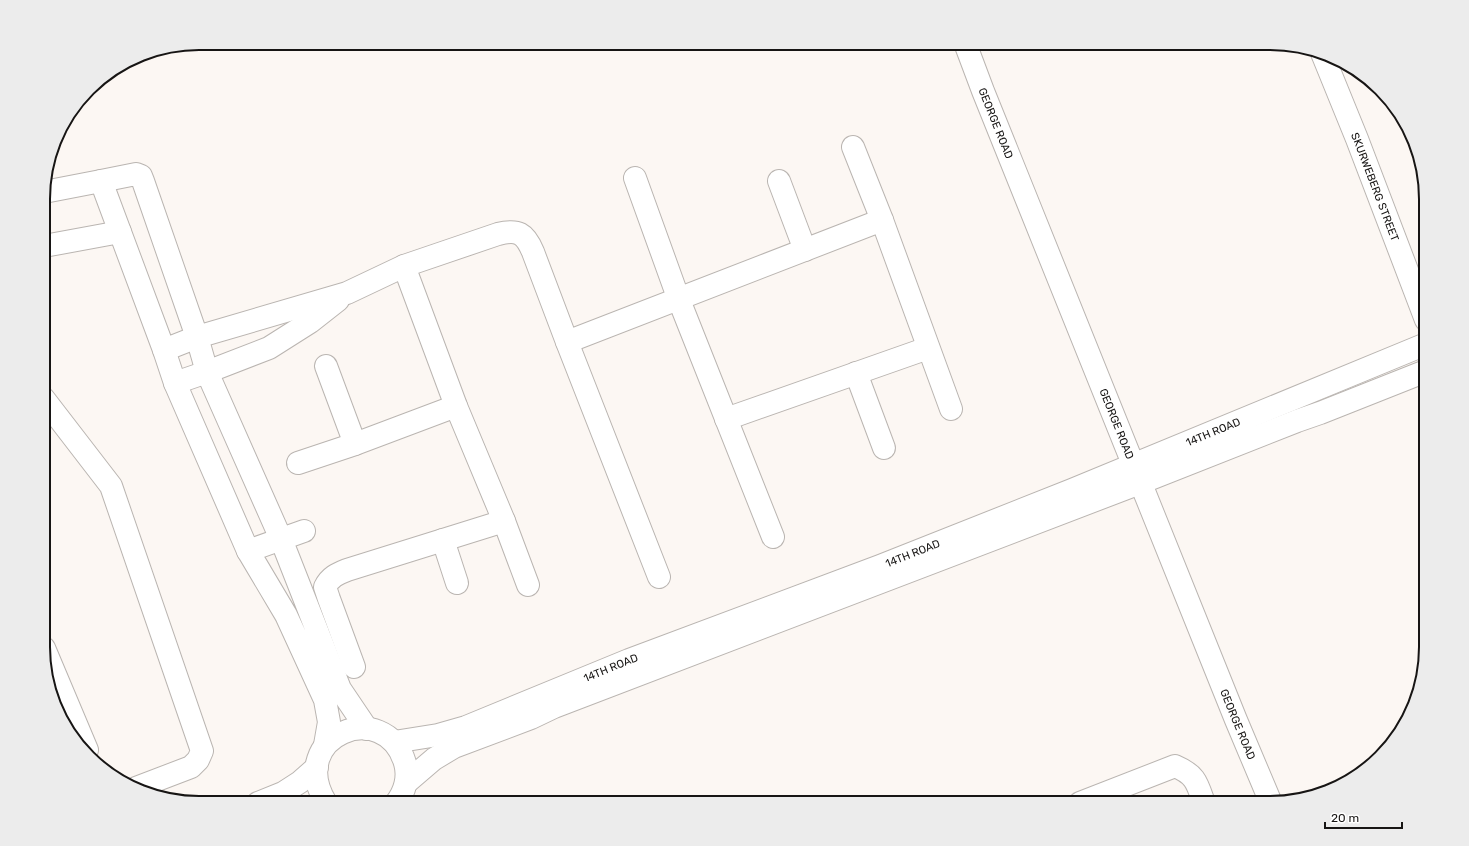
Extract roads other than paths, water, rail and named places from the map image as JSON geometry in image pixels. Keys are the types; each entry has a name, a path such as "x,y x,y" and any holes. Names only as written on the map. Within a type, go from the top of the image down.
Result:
{"street":[{"name":"GEORGE ROAD","path":"968,50 1236,720 1269,796"},
{"name":"SKURWEBERG STREET","path":"1325,60 1357,139 1419,302"},
{"path":"853,147 882,220 951,409"},
{"path":"50,191 136,174 141,176 197,337 207,372 281,539 340,689 367,728"},
{"path":"635,178 679,300 773,537"},
{"path":"100,181 175,383 248,551 286,615 325,700 329,722 325,746 318,759 316,775 319,790 322,796"},
{"path":"779,181 805,250"},
{"path":"567,342 679,300 882,220"},
{"path":"164,350 197,337 347,293 404,266 498,234 510,231 517,232 529,243 533,252 660,577"},
{"path":"50,245 120,232"},
{"path":"404,266 456,406 504,521 528,585"},
{"path":"175,383 275,345 310,322 347,293"},
{"name":"14TH ROAD","path":"406,784 434,759 454,747 531,718 554,707 1137,474 1419,347"},
{"path":"726,419 928,348"},
{"path":"326,366 355,444"},
{"path":"856,373 884,448"},
{"name":"14TH ROAD","path":"394,742 438,735 466,727 629,660 880,566 1419,373"},
{"path":"298,463 355,444 456,406"},
{"path":"50,407 111,486 202,751 198,760 191,767 143,785"},
{"path":"354,667 328,599 325,586 329,580 336,574 347,570 504,521"},
{"path":"248,551 304,530"},
{"path":"443,540 457,583"},
{"path":"51,664 83,740"},
{"path":"325,746 337,735 351,729 367,728 382,733 394,742 403,755 407,769 406,784 401,796"},
{"path":"1098,796 1175,766 1187,771 1197,783 1202,796"},
{"path":"276,796 300,782 317,767"}]}
